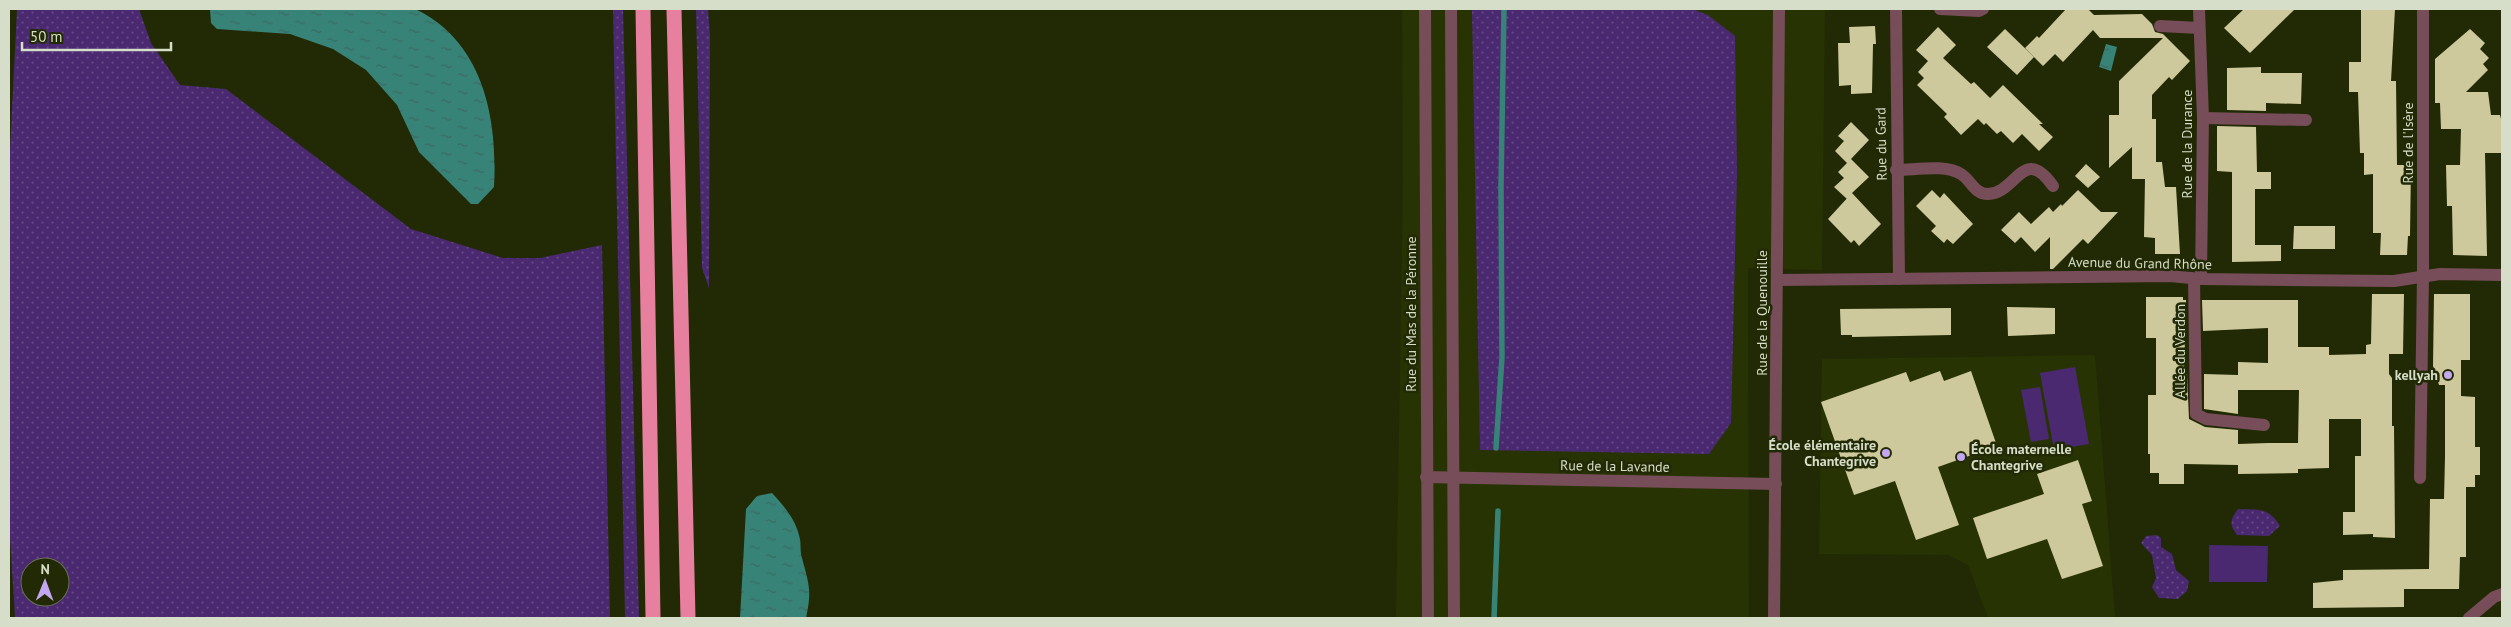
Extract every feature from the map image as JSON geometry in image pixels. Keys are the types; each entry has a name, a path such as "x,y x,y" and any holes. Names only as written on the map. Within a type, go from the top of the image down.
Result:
{"highway":[{"path":"644,9 653,618"},
{"path":"674,9 688,618"}],"street":[{"name":"Rue du Mas de la Péronne","path":"1425,9 1428,618"},
{"path":"1451,9 1454,618"},
{"name":"Rue de la Quenouille","path":"1774,618 1779,9"},
{"name":"Rue du Gard","path":"1896,9 1896,170 1899,278"},
{"path":"1940,9 1979,11 1983,9"},
{"name":"Rue de la Durance","path":"2198,279 2203,118 2199,9"},
{"name":"Rue de l'Isère","path":"2420,478 2423,276 2423,9"},
{"path":"2160,26 2199,28"},
{"path":"2203,118 2306,120"},
{"path":"1896,170 1945,169 1961,174 1977,191 1985,194 1994,193 2008,185 2021,171 2029,168 2038,170 2053,186"},
{"name":"Avenue du Grand Rhône","path":"1777,280 2170,276 2198,279 2394,281 2423,276 2502,275"},
{"name":"Allée du Verdon","path":"2198,279 2196,414 2206,419 2264,425"},
{"name":"Rue de la Lavande","path":"1426,478 1776,484"},
{"path":"2470,618 2494,597 2502,594"}],"shaded area":[{"path":"17,9 139,9 151,43 180,85 226,89 411,229 503,258 540,258 602,245 610,618 15,618 9,520 9,171"},
{"path":"613,9 623,9 639,618 625,618"},
{"path":"696,9 708,9 710,36 709,288 702,268"},
{"path":"1402,9 1825,9 1822,270 1748,268 1749,618 1396,618 1403,185"},
{"path":"1472,9 1692,9 1708,15 1735,36 1737,172 1731,423 1709,454 1480,450"},
{"name":"École maternelle Chantegrive","path":"2095,355 2115,617 1988,618 1968,565 1948,555 1819,554 1822,359"},
{"path":"2075,367 2089,444 2054,450 2040,373"},
{"path":"2040,387 2049,439 2031,442 2021,390"},
{"path":"2238,509 2257,510 2272,515 2280,526 2269,536 2237,535 2232,522 2233,516"},
{"path":"2157,535 2161,538 2161,547 2172,554 2176,570 2189,581 2187,591 2178,599 2159,598 2152,587 2156,578 2152,555 2141,543 2146,536"},
{"path":"2209,545 2268,546 2267,582 2209,582"}],"water":[{"path":"210,9 415,9 438,23 457,41 471,61 481,84 489,109 495,161 494,187 478,204 471,204 419,152 397,105 366,70 333,49 290,34 217,29 211,23"},
{"path":"2106,44 2117,47 2111,71 2099,67"},
{"path":"772,493 789,514 796,526 800,539 801,556 809,588 806,618 740,618 746,509 757,496"}],"building":[{"path":"2066,9 2088,9 2094,15 2142,14 2152,24 2155,32 2163,34 2190,61 2172,80 2169,77 2152,95 2152,119 2156,119 2156,162 2162,162 2165,187 2176,187 2180,254 2155,254 2155,238 2144,237 2145,179 2132,179 2132,147 2109,168 2109,115 2119,115 2119,81 2163,38 2100,38 2093,30 2063,62 2055,54 2043,66 2025,48 2037,36 2039,38"},
{"path":"2244,9 2295,9 2250,53 2224,28"},
{"path":"2361,9 2395,9 2391,81 2396,81 2397,165 2411,165 2410,236 2408,236 2407,255 2380,255 2381,233 2373,233 2373,174 2364,175 2364,153 2360,153 2358,92 2349,92 2349,62 2361,62"},
{"path":"1875,26 1876,44 1873,44 1872,93 1851,94 1851,85 1839,86 1838,43 1850,43 1849,27"},
{"path":"1938,27 1956,45 1943,58 1971,84 1974,82 1990,98 2003,85 2043,124 2039,124 2053,137 2039,151 2022,134 2013,143 2001,131 1997,134 1986,123 1984,125 1978,119 1961,135 1944,117 1947,114 1917,85 1924,78 1918,72 1928,61 1916,50"},
{"path":"2005,29 2034,57 2017,75 1987,47"},
{"path":"2470,29 2485,43 2480,49 2489,58 2483,64 2488,70 2466,92 2488,92 2491,115 2500,115 2502,123 2501,153 2485,153 2487,256 2453,255 2452,206 2447,206 2446,165 2460,165 2461,129 2441,129 2440,103 2435,103 2435,59"},
{"path":"2261,67 2261,73 2302,73 2301,104 2266,103 2266,111 2227,110 2227,68"},
{"path":"1851,122 1869,140 1851,159 1869,177 1852,193 1881,224 1859,246 1854,240 1851,243 1828,219 1847,199 1834,187 1844,178 1838,172 1847,163 1835,151 1844,141 1838,136"},
{"path":"2217,126 2256,127 2257,172 2271,172 2271,189 2255,189 2255,245 2281,245 2281,261 2232,262 2232,172 2217,171"},
{"path":"2086,164 2100,177 2088,188 2075,176"},
{"path":"1932,190 1940,198 1944,193 1973,224 1953,244 1947,239 1944,243 1931,231 1936,226 1916,206"},
{"path":"2078,190 2101,212 2118,212 2088,244 2083,239 2053,269 2050,269 2050,237 2035,252 2021,237 2015,243 2001,230 2019,212 2031,224 2049,207 2053,212 2061,204 2062,206"},
{"path":"2294,226 2335,226 2335,249 2293,249"},
{"path":"2372,294 2404,294 2403,354 2389,354 2389,374 2392,378 2392,426 2394,426 2395,538 2373,537 2373,534 2343,535 2343,512 2355,512 2355,456 2361,456 2361,419 2329,419 2329,468 2298,469 2298,473 2238,474 2238,465 2184,464 2184,484 2159,484 2159,473 2150,473 2150,454 2148,454 2148,395 2156,395 2156,338 2146,338 2146,297 2183,297 2183,300 2186,300 2184,374 2187,374 2189,419 2205,427 2238,430 2238,444 2298,443 2299,390 2238,390 2238,414 2204,409 2204,374 2238,375 2238,362 2268,363 2268,328 2203,331 2202,300 2298,300 2298,347 2329,347 2329,355 2366,354 2366,345 2371,344"},
{"path":"2434,294 2470,294 2470,360 2461,360 2461,396 2475,397 2475,447 2480,447 2480,475 2475,475 2475,487 2466,487 2466,557 2460,557 2459,589 2404,589 2404,607 2313,608 2313,583 2343,580 2343,570 2429,569 2430,499 2444,499 2445,457 2445,385 2439,385 2433,366"},
{"path":"2007,307 2055,308 2055,334 2008,336"},
{"path":"1951,308 1951,335 1852,337 1852,335 1841,335 1840,309"},
{"name":"École élémentaire Chantegrive","path":"1940,371 1944,381 1971,371 1997,446 1938,467 1959,525 1916,540 1895,481 1854,495 1821,402 1906,372 1910,382"},
{"path":"2078,460 2092,501 2082,504 2103,566 2062,579 2047,539 1987,559 1973,518 2044,494 2037,474"}],"waterway":[{"path":"1496,448 1502,357 1501,186 1504,9"},
{"path":"1494,618 1498,511"}],"place":[{"name":"kellyah","path":"2448,375"},
{"name":"École élémentaire Chantegrive","path":"1886,453"},
{"name":"École maternelle Chantegrive","path":"1961,457"}]}
